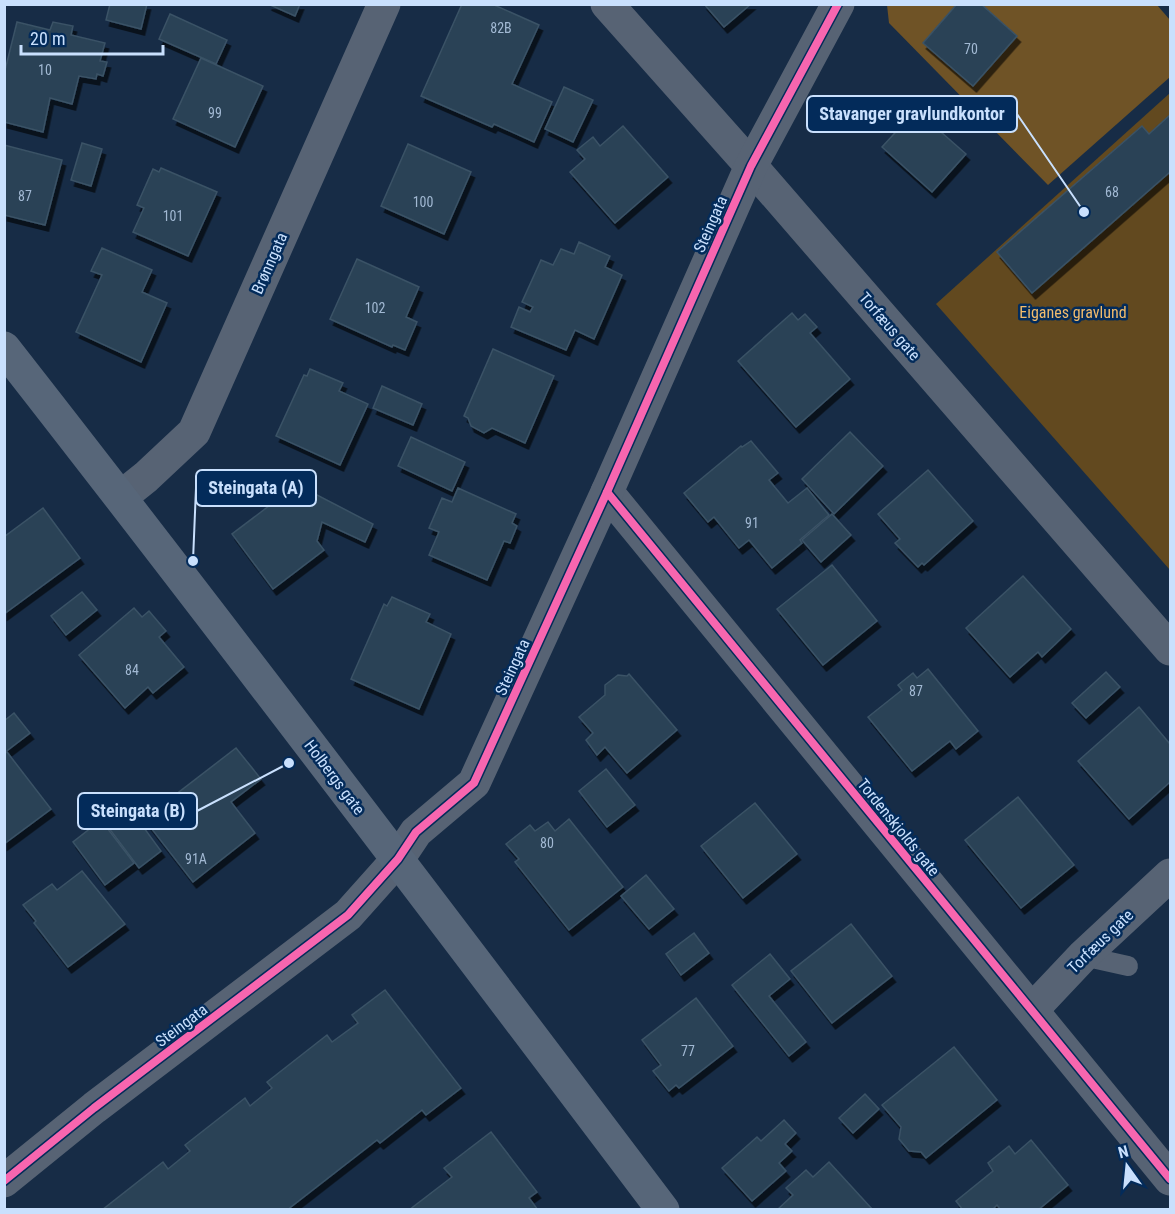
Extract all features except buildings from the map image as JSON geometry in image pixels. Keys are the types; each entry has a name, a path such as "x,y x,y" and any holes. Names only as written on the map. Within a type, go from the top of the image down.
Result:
{"main road":[{"name":"Holbergs gate","path":"4,348 121,497 663,1209"}],"street":[{"name":"Brønngata","path":"121,497 194,432 384,4"},
{"name":"Torfæus gate","path":"607,4 751,165 1170,649"},
{"name":"Steingata","path":"4,1181 94,1108 348,915 398,860 416,832 474,783 607,492 751,165 838,4"},
{"name":"Tordenskjolds gate","path":"607,492 1170,1179"},
{"name":"Torfæus gate","path":"1032,1010 1083,957 1170,875"}],"lane":[{"path":"1083,957 1128,966"}],"green space":[{"name":"Eiganes gravlund","path":"1170,93 1170,570 936,304"}],"shaded area":[{"path":"887,5 1157,5 1170,20 1170,77 1048,185 889,23"}],"cycle path":[{"path":"4,1181 94,1108 348,915 398,859 416,832 474,783 607,492 751,166 838,4"},
{"path":"607,492 1170,1179"}],"place":[{"name":"Stavanger gravlundkontor","path":"1084,212"},
{"name":"Steingata (A)","path":"193,561"},
{"name":"Steingata (B)","path":"289,763"}]}
